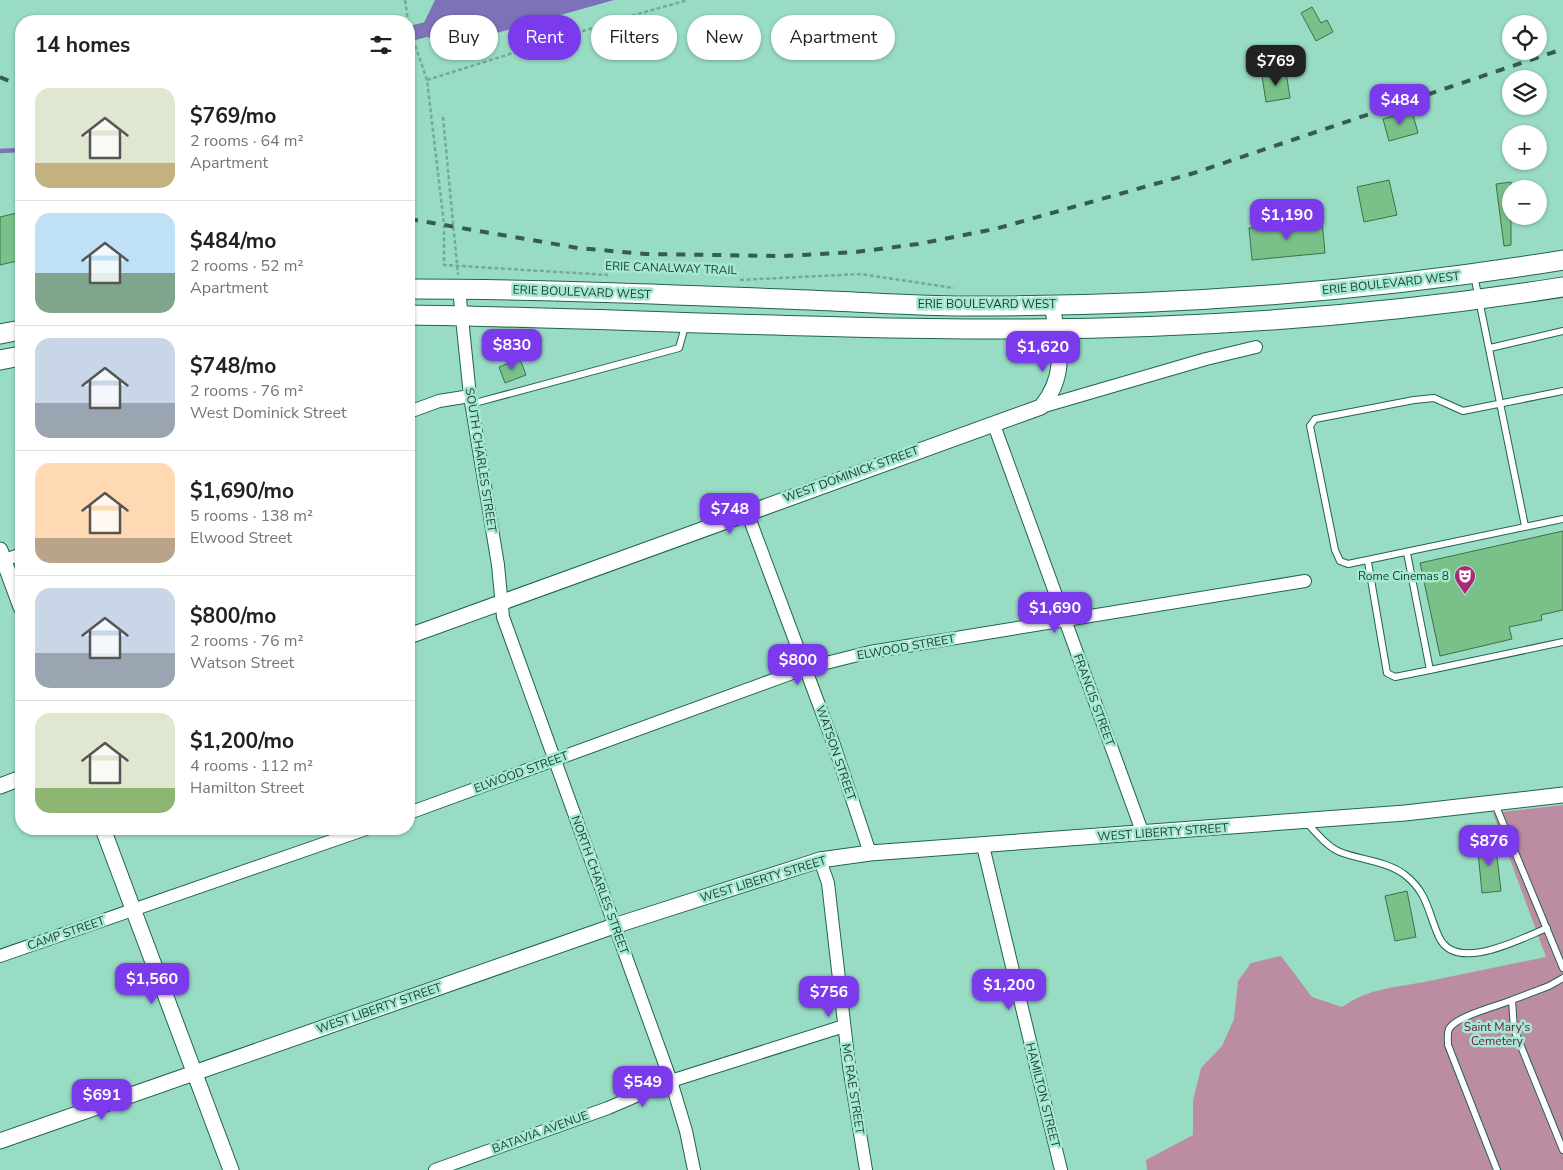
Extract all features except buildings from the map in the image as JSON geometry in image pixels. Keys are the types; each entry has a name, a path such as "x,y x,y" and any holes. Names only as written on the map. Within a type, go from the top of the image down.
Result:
{"main road":[{"name":"ERIE BOULEVARD WEST","path":"415,289 944,305 1144,303 1338,289 1474,274 1563,260"},
{"name":"ERIE BOULEVARD WEST","path":"415,315 813,327 1056,329 1227,323 1389,309 1563,287"},
{"path":"0,334 15,331"},
{"path":"0,360 15,357"}],"street":[{"name":"SOUTH CHARLES STREET","path":"459,289 470,400 498,565 501,602"},
{"path":"1041,407 1050,395 1058,378 1060,363 1052,304"},
{"name":"WEST DOMINICK STREET","path":"415,634 1041,407 1206,359 1256,347"},
{"path":"415,410 439,401 470,400"},
{"name":"FRANCIS STREET","path":"994,425 1142,834"},
{"name":"WATSON STREET","path":"747,512 806,668 870,853"},
{"path":"15,555 1,558 15,592"},
{"name":"ELWOOD STREET","path":"415,811 806,668 870,652 1305,581"},
{"name":"NORTH CHARLES STREET","path":"501,602 503,617 671,1081 686,1131 694,1170"},
{"path":"0,786 15,780"},
{"name":"WEST LIBERTY STREET","path":"0,1141 614,926 820,860 870,853 1405,813 1563,795"},
{"path":"105,835 231,1170"},
{"path":"133,910 349,835"},
{"name":"HAMILTON STREET","path":"983,846 1062,1170"},
{"name":"MC RAE STREET","path":"820,860 828,883 844,1026 866,1170"},
{"name":"CAMP STREET","path":"0,956 133,910"},
{"name":"BATAVIA AVENUE","path":"435,1170 608,1108 671,1081 844,1026"}],"lane":[{"path":"1474,274 1525,526"},
{"path":"470,400 679,348 686,322"},
{"path":"1490,348 1563,331"},
{"path":"1563,391 1463,411 1434,398 1414,400 1315,419 1310,426 1335,550 1340,561 1348,564 1368,562 1563,519"},
{"path":"1407,553 1430,670"},
{"path":"1368,562 1387,673 1395,677 1563,642"},
{"path":"1494,803 1563,968"},
{"path":"1306,821 1324,841 1338,852 1361,858 1403,874 1416,886 1429,906 1440,939 1450,949 1463,953 1481,954 1547,928"},
{"path":"1497,1170 1448,1045 1448,1032 1451,1026 1463,1018 1563,978"},
{"path":"1512,1000 1514,1028 1563,1150"}],"path":[{"path":"404,0 407,15"},
{"path":"428,80 634,14 688,0"},
{"path":"415,48 428,80 444,224 444,265 457,266"},
{"path":"443,117 459,289"},
{"name":"ERIE CANALWAY TRAIL","path":"457,266 616,275"},
{"name":"ERIE CANALWAY TRAIL","path":"734,280 860,274 957,289"}],"green space":[{"name":"Saint Mary's Cemetery","path":"1563,805 1563,1170 1147,1170 1146,1160 1193,1135 1193,1101 1201,1068 1222,1046 1234,1019 1238,981 1251,963 1281,956 1312,997 1342,1007 1363,995 1384,989 1546,957 1493,813"}],"shaded area":[{"path":"435,0 614,0 561,15 508,15 508,30 498,33 498,15 430,15 430,38 420,31"}],"waterway":[{"path":"415,32 430,28"},
{"path":"0,151 15,150"}],"railway":[{"path":"415,220 578,248 645,254 782,256 856,252 918,244 995,229 1194,173 1563,49"},
{"path":"0,77 15,83"}],"place":[{"name":"Rome Cinemas 8","path":"1465,595"}]}
